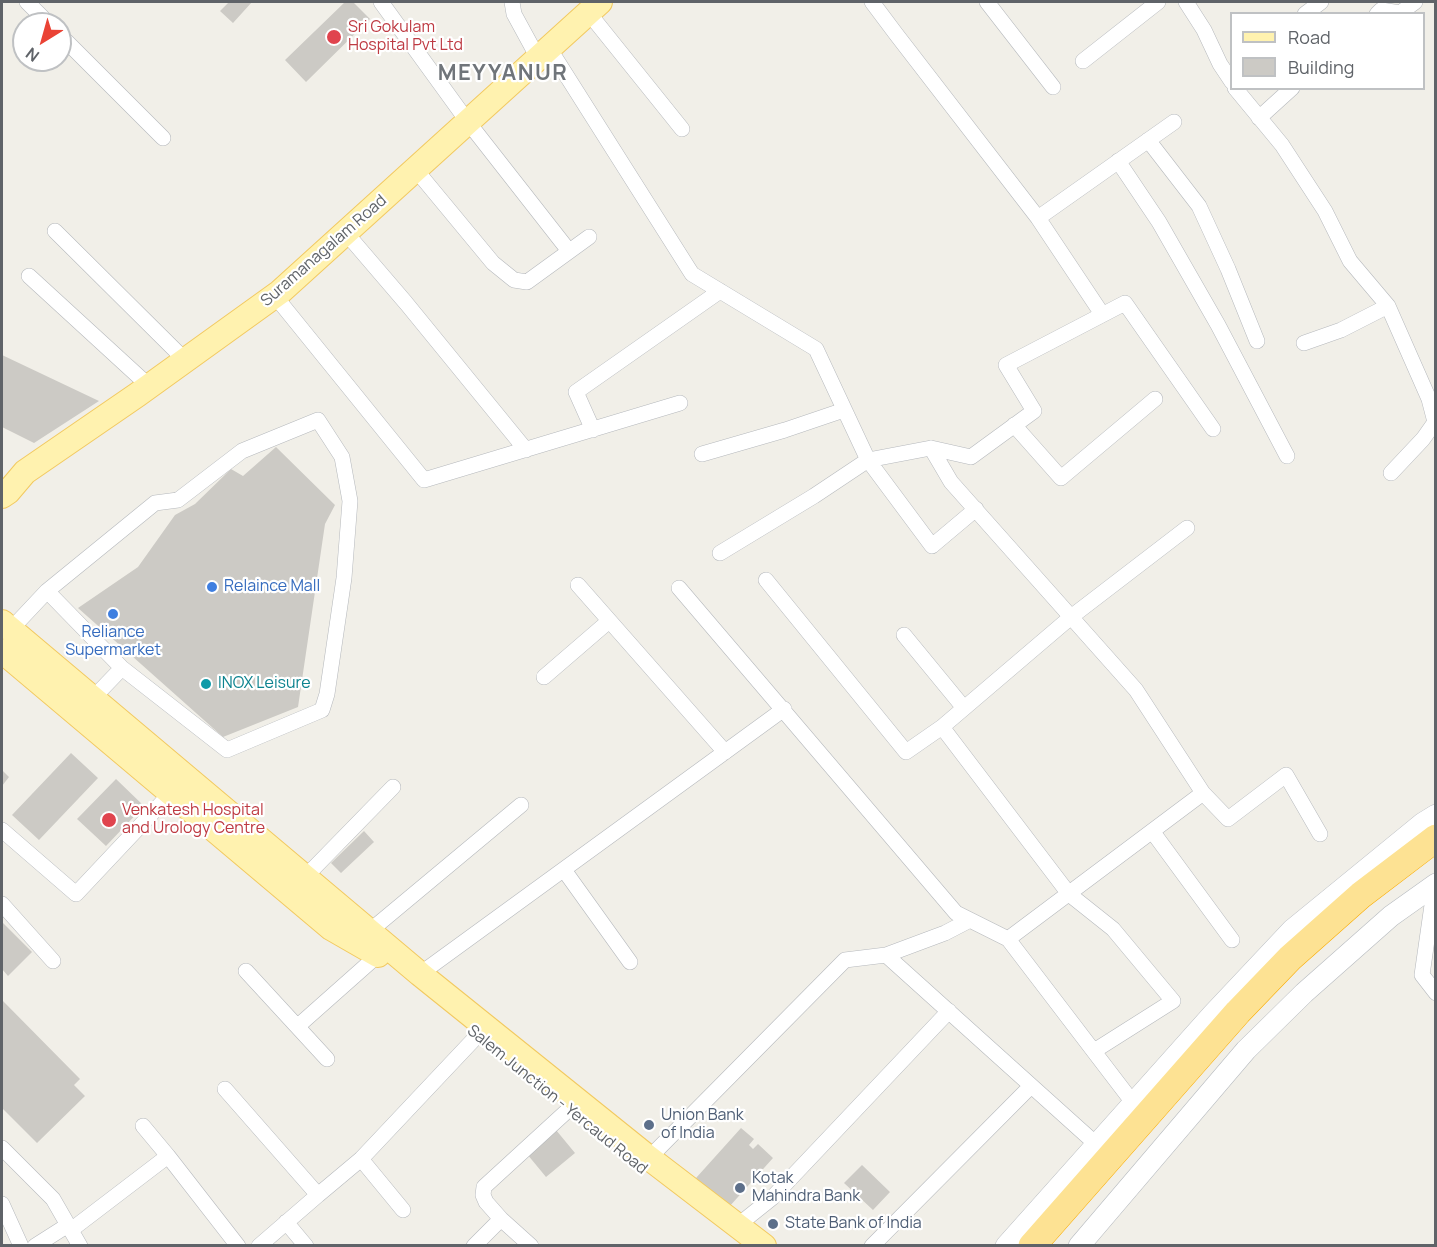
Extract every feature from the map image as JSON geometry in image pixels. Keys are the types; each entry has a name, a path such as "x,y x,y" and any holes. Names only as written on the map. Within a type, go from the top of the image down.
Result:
{"highway":[{"path":"1032,1245 1238,1012 1290,958 1361,895 1436,838"},
{"path":"1056,1245 1291,982 1374,909 1436,860"}],"main road":[{"name":"Suramanagalam Road","path":"25,471 275,296 594,7"},
{"path":"2,477 25,471"},
{"path":"2,496 25,471"},
{"path":"5,624 98,693 312,870 377,925 420,974"},
{"path":"5,624 340,915 420,974 649,1158 736,1236 764,1245"},
{"path":"2,651 331,928 378,955"},
{"path":"340,915 378,955"},
{"name":"Salem Junction - Yercaud Road","path":"378,955 567,1111 736,1236"}],"street":[{"path":"381,2 468,122 569,251"},
{"path":"512,2 514,14 543,53 692,274 816,349 868,460 932,546 976,509"},
{"path":"872,2 1038,218 1102,314"},
{"path":"987,2 1053,87"},
{"path":"1083,61 1158,2"},
{"path":"1308,12 1321,2"},
{"path":"1401,12 1415,2"},
{"path":"1192,4 1220,64 1230,79"},
{"path":"594,7 682,129"},
{"path":"1379,12 1381,10 1394,12"},
{"path":"72,47 163,138"},
{"path":"1237,90 1282,145 1318,202 1350,261 1388,306 1430,399 1435,422 1423,439 1391,473"},
{"path":"1259,118 1290,90"},
{"path":"1038,218 1174,122"},
{"path":"1148,140 1199,206 1257,341"},
{"path":"1118,161 1159,222 1218,325 1287,456"},
{"path":"416,170 492,263 514,280 526,282 589,237"},
{"path":"55,231 185,360"},
{"path":"346,233 526,450"},
{"path":"29,276 149,386"},
{"path":"593,430 576,392 720,291"},
{"path":"275,296 424,480 680,403"},
{"path":"720,553 868,460 931,448 971,457 1034,411 1006,365 1125,303 1213,429"},
{"path":"1304,342 1341,330 1388,306"},
{"path":"1014,425 1061,478 1155,399"},
{"path":"702,454 844,410"},
{"path":"5,624 155,503 177,500 242,451 318,420 342,456 350,501 344,578 327,694 322,710 227,750 122,668 47,591"},
{"path":"931,448 951,482 1136,690 1203,794 1228,819 1286,775 1320,834"},
{"path":"766,580 906,752 942,727 1071,617 1187,528"},
{"path":"578,585 725,752"},
{"path":"680,588 956,913 1008,939 1134,1104"},
{"path":"544,677 609,621"},
{"path":"904,635 964,708"},
{"path":"98,693 122,668"},
{"path":"420,974 784,709"},
{"path":"942,727 1069,894 1113,928 1173,1001 1094,1051"},
{"path":"312,870 393,787"},
{"path":"2,830 76,894 171,793"},
{"path":"1008,939 1203,794"},
{"path":"377,925 520,805"},
{"path":"1006,1245 1212,1015 1292,930 1423,823 1436,815"},
{"path":"1152,831 1232,940"},
{"path":"564,870 630,962"},
{"path":"1435,884 1422,975 1436,993"},
{"path":"1079,1245 1246,1050 1304,993 1391,916 1435,884"},
{"path":"2,904 53,961"},
{"path":"649,1158 845,960 886,955 945,933 970,920"},
{"path":"298,1026 378,955"},
{"path":"886,955 1096,1144"},
{"path":"246,971 327,1059"},
{"path":"736,1236 949,1011"},
{"path":"259,1245 361,1159 477,1036"},
{"path":"872,1245 1031,1086"},
{"path":"225,1089 318,1195"},
{"path":"531,1245 501,1219 486,1202 483,1195 484,1187 567,1111"},
{"path":"143,1126 238,1245"},
{"path":"2,1148 53,1199 80,1245"},
{"path":"35,1245 69,1227 168,1156"},
{"path":"361,1159 403,1210"},
{"path":"2,1204 21,1245"},
{"path":"474,1245 501,1219"},
{"path":"286,1222 306,1245"}],"building":[{"path":"229,2 252,2 233,23 220,11"},
{"path":"345,2 353,2 370,19 306,82 285,60"},
{"path":"2,355 99,401 34,443 2,427"},
{"name":"Relaince Mall","path":"276,447 335,505 325,524 298,707 223,737 78,608 138,567 175,515 195,504 231,469 243,476"},
{"path":"71,753 98,778 39,840 12,815"},
{"path":"2,770 9,777 2,786"},
{"path":"116,779 144,806 106,846 77,819"},
{"path":"364,831 374,842 341,873 331,863"},
{"path":"2,922 32,952 8,976 2,969"},
{"path":"2,1000 80,1079 74,1085 85,1096 37,1143 2,1108"},
{"path":"741,1128 754,1139 749,1145 753,1149 758,1144 773,1158 729,1207 696,1178"},
{"path":"556,1130 575,1153 546,1177 527,1154"},
{"path":"862,1165 890,1192 873,1210 844,1183"}],"place":[{"name":"Sri Gokulam Hospital Pvt Ltd","path":"334,37"},
{"name":"Relaince Mall","path":"212,587"},
{"name":"Reliance Supermarket","path":"113,614"},
{"name":"INOX Leisure","path":"206,684"},
{"name":"Venkatesh Hospital and Urology Centre","path":"109,820"},
{"name":"Union Bank of India","path":"649,1125"},
{"name":"Kotak Mahindra Bank","path":"740,1188"},
{"name":"State Bank of India","path":"773,1224"}],"district":[{"name":"MEYYANUR","path":"503,74"}]}
